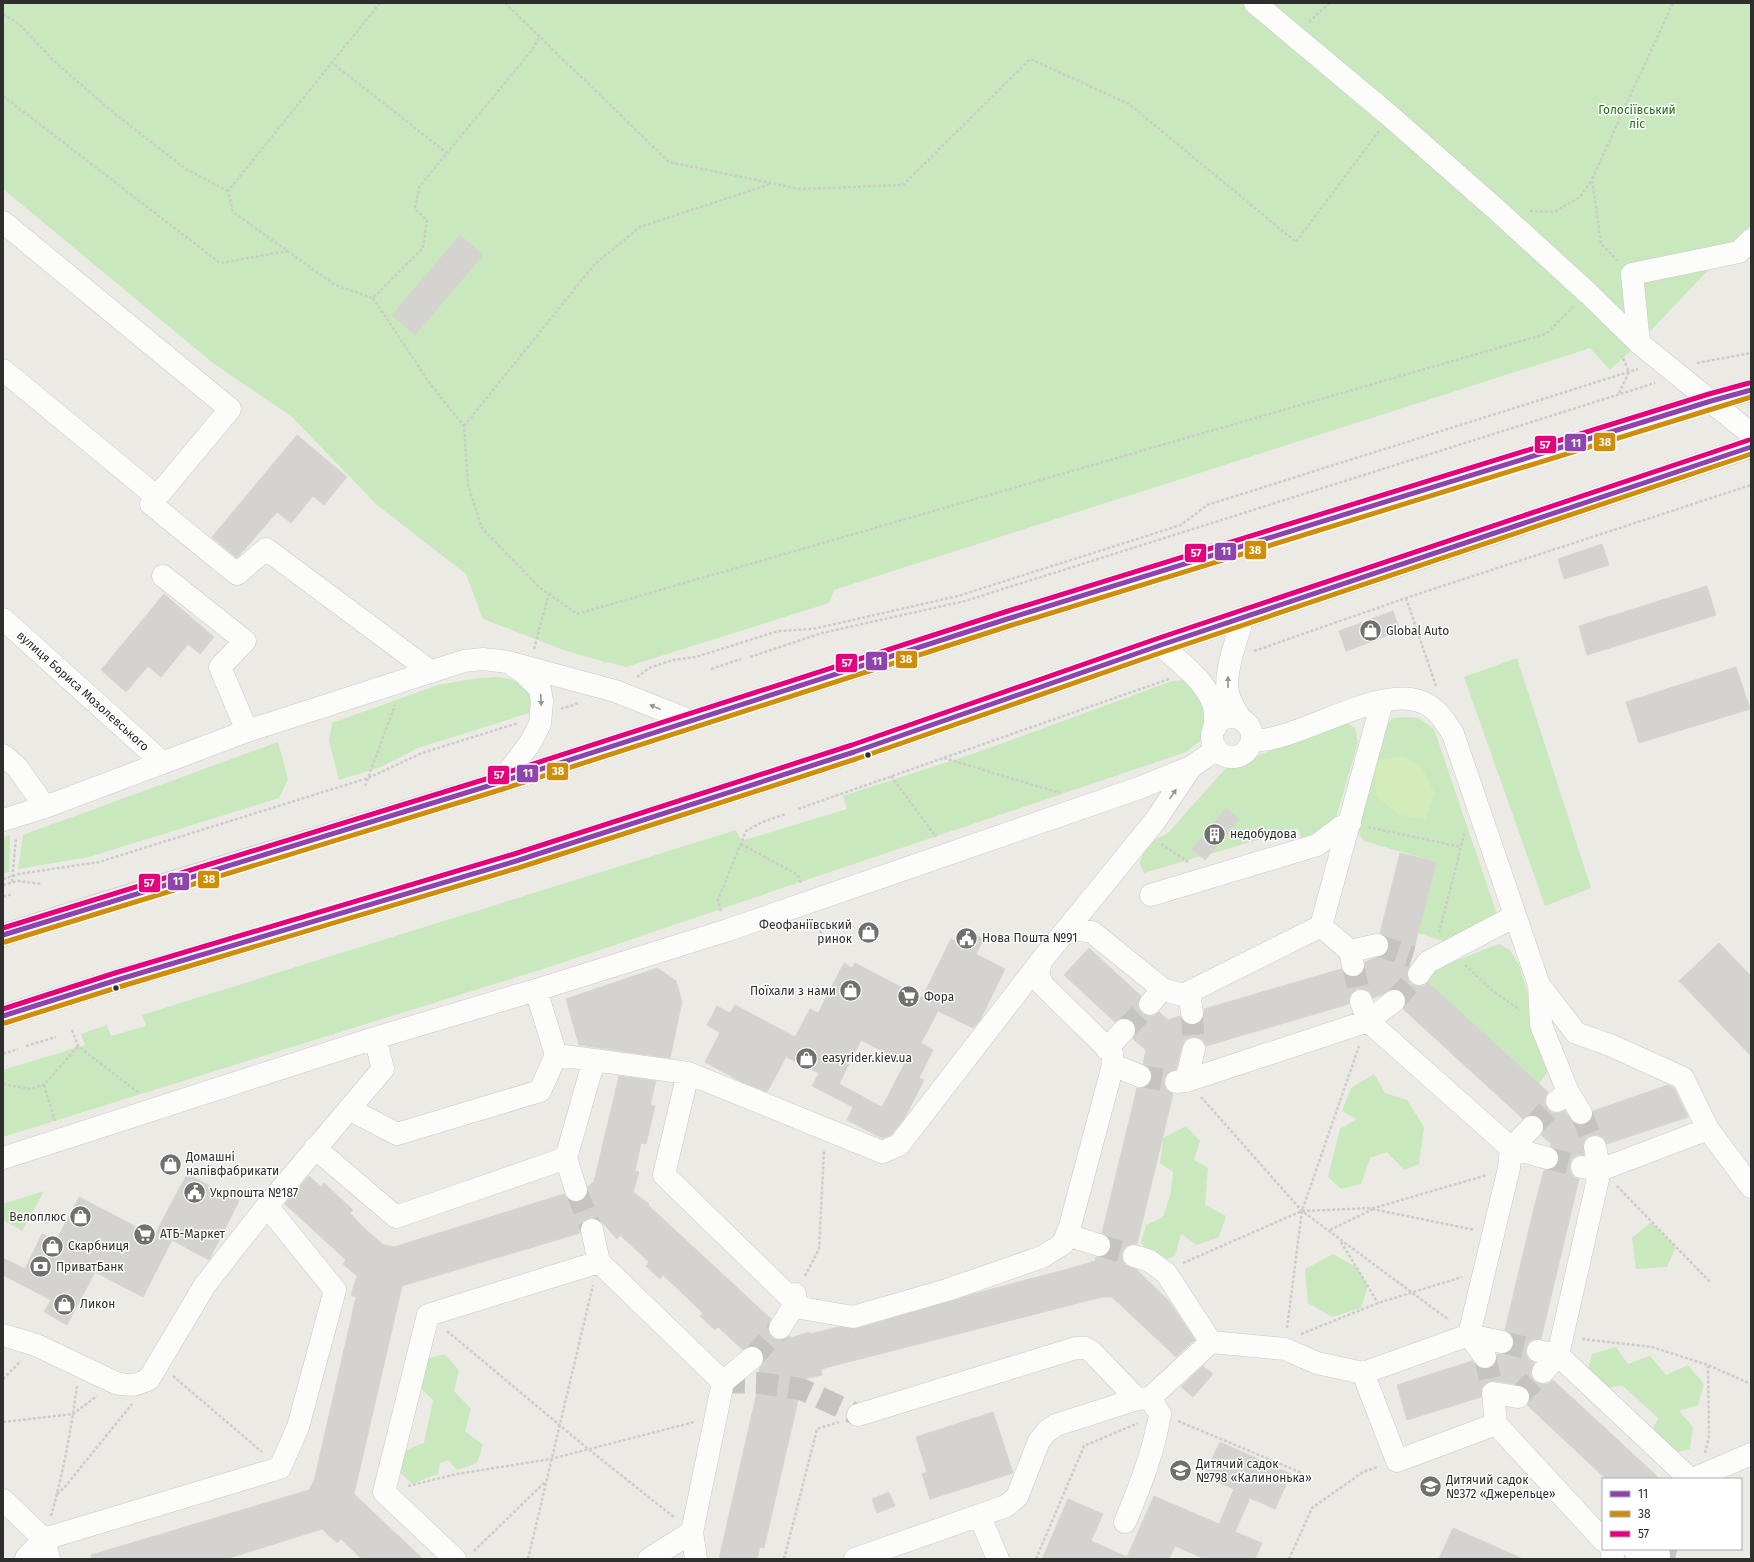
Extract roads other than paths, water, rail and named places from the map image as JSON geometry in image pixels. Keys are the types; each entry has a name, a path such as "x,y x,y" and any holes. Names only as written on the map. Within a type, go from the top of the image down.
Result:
{"highway":[{"path":"3,935 501,782 999,621 1711,401 1751,390"},
{"path":"3,1016 117,980 531,856 854,752 1161,645 1751,447"}],"street":[{"path":"1255,3 1390,116 1498,211 1589,294 1639,343 1751,434"},
{"path":"3,222 230,410 151,504 237,574 266,549 430,671"},
{"path":"1639,343 1632,274 1739,252 1751,240"},
{"path":"3,370 157,497"},
{"path":"164,576 245,641 220,667 247,730"},
{"path":"1161,645 1196,676 1207,692 1214,704 1216,739 1227,756 1240,755 1250,747 1252,741 1250,727 1240,718 1233,707 1228,694 1227,679 1243,618"},
{"name":"вулиця Бориса Мозолевського","path":"3,619 163,763"},
{"path":"10,818 45,807 247,730 464,661 483,659 518,665 615,691 691,721"},
{"path":"501,782 530,743 540,724 542,701 540,689 518,665"},
{"path":"1252,741 1280,736 1382,702 1403,698 1419,701 1431,707 1443,718 1453,734 1539,985 1541,1025 1563,1096 1581,1114"},
{"path":"1062,936 1074,929 1092,932 1156,996 1164,990 1183,994 1190,1002 1321,926 1382,702"},
{"path":"556,1055 688,1073 882,1152 899,1145 1041,961 1150,827 1191,766 1216,739 1221,720 1227,717 1240,718"},
{"path":"3,755 17,767 45,807"},
{"path":"3,1158 375,1038 536,990 728,930 1139,788 1191,766"},
{"path":"1139,788 1150,827"},
{"path":"1151,895 1317,845 1340,827 1350,823"},
{"path":"1428,961 1515,916"},
{"path":"1321,926 1351,958 1378,945"},
{"path":"1041,961 1038,975 1043,985 1110,1057 1140,1076"},
{"path":"1539,985 1576,1033 1683,1078 1708,1129 1751,1187"},
{"path":"350,1109 397,1134 540,1091 556,1055 536,990"},
{"path":"1194,1050 1181,1081 1394,1001"},
{"path":"1364,1011 1510,1158 1547,1158"},
{"path":"688,1073 664,1175 795,1298 802,1308 853,1317 947,1290 1042,1257 1063,1244 1070,1226 1110,1057 1124,1030"},
{"path":"3,1335 36,1345 116,1383 130,1386 154,1371 205,1285 267,1206 383,1069 375,1038"},
{"path":"576,1190 566,1158 594,1060"},
{"path":"1485,1357 1470,1335 1510,1158 1532,1127"},
{"path":"1591,1169 1708,1129"},
{"path":"1595,1147 1550,1354 1694,1478 1751,1454"},
{"path":"315,1148 396,1217 566,1158"},
{"path":"26,1558 47,1549 280,1468 298,1427 335,1290 267,1206"},
{"path":"592,1230 599,1262 724,1382"},
{"path":"1067,1235 1099,1245"},
{"path":"1134,1256 1150,1261 1166,1273 1211,1342"},
{"path":"464,1556 384,1492 428,1315 599,1262"},
{"path":"780,1328 795,1298"},
{"path":"855,1559 1006,1506 1017,1497 1039,1442 1047,1431 1056,1425 1143,1398 1211,1342 1285,1345 1317,1363 1363,1373 1470,1335 1502,1342"},
{"path":"858,1416 1076,1348 1085,1348 1092,1351 1160,1414 1157,1436 1135,1500 1125,1522"},
{"path":"696,1559 692,1532 724,1382 752,1358"},
{"path":"1363,1373 1397,1460 1496,1424 1602,1536"},
{"path":"3,1500 47,1549"},
{"path":"980,1515 998,1559"},
{"path":"649,1559 692,1532"},
{"path":"1615,1550 1659,1555"}],"tunnel":[{"path":"1377,945 1412,957"},
{"path":"1353,965 1361,1001"},
{"path":"1394,1001 1419,974"},
{"path":"1124,1030 1150,1004"},
{"path":"1192,1013 1194,1049"},
{"path":"1140,1076 1176,1082"},
{"path":"1532,1127 1557,1101"},
{"path":"1581,1113 1595,1147"},
{"path":"1547,1158 1582,1167"},
{"path":"576,1190 592,1230"},
{"path":"1099,1245 1134,1256"},
{"path":"752,1358 780,1328"},
{"path":"1502,1342 1538,1351"},
{"path":"1485,1357 1493,1393"},
{"path":"1518,1397 1543,1372"},
{"path":"723,1382 759,1383 801,1389 858,1415"},
{"path":"1659,1555 1675,1559"}],"place":[{"name":"Global Auto","path":"1370,631"},
{"name":"недобудова","path":"1215,834"},
{"name":"Феофаніївський ринок","path":"868,932"},
{"name":"Нова Пошта №91","path":"967,938"},
{"name":"Поїхали з нами","path":"851,991"},
{"name":"Фора","path":"908,997"},
{"name":"easyrider.kiev.ua","path":"807,1058"},
{"name":"Домашні напівфабрикати","path":"170,1164"},
{"name":"Укрпошта №187","path":"194,1193"},
{"name":"Велоплюс","path":"81,1217"},
{"name":"АТБ-Маркет","path":"145,1234"},
{"name":"Скарбниця","path":"53,1246"},
{"name":"ПриватБанк","path":"41,1267"},
{"name":"Ликон","path":"64,1304"},
{"name":"Дитячий садок №798 «Калинонька»","path":"1180,1471"},
{"name":"Дитячий садок №372 «Джерельце»","path":"1430,1487"}],"park label":[{"name":"Голосіївський ліс","path":"1637,117"}]}
